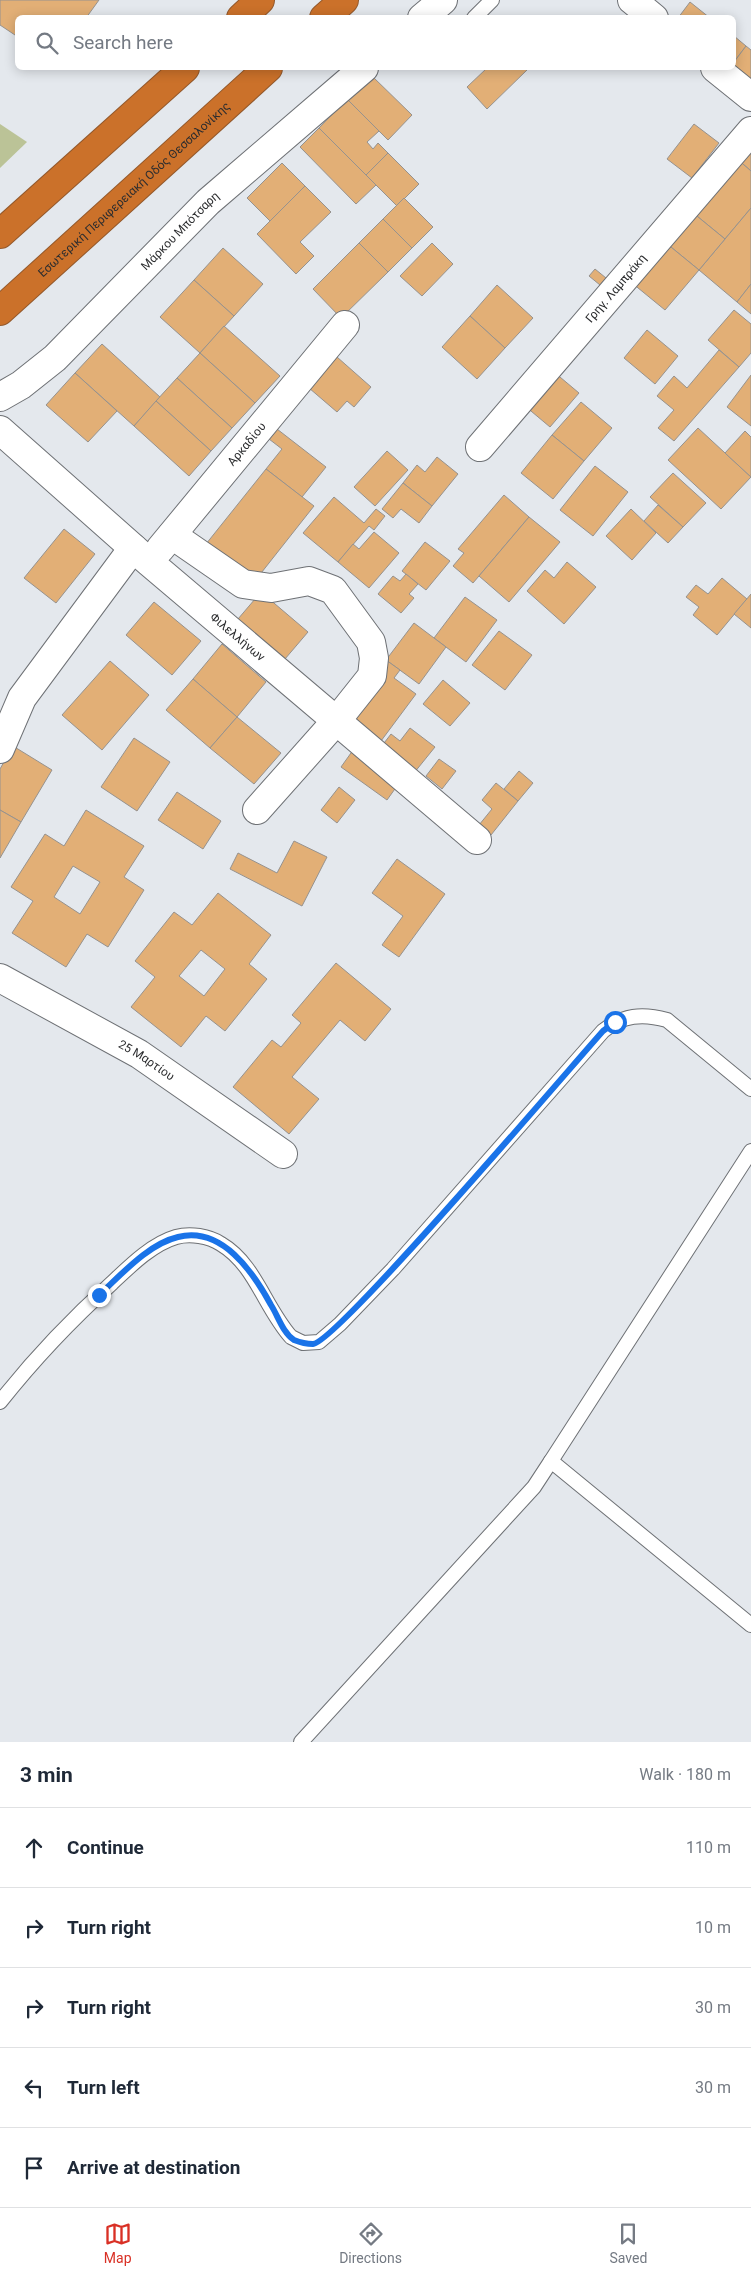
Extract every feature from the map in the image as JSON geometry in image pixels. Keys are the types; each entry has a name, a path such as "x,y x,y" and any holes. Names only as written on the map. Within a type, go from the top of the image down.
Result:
{"highway":[{"path":"244,15 260,0"},
{"path":"327,15 344,0"},
{"path":"0,234 183,70"},
{"name":"Εσωτερική Περιφερειακή Οδός Θεσσαλονίκης","path":"0,312 266,70"}],"street":[{"path":"425,15 442,0"},
{"path":"632,0 650,15"},
{"name":"Μάρκου Μπότσαρη","path":"0,397 21,384 55,358 208,202 362,70"},
{"path":"717,70 751,97"},
{"name":"Γρηγ. Λαμπράκη","path":"480,447 751,131"},
{"name":"Αρκαδίου","path":"0,749 22,698 141,555 172,535 345,325"},
{"name":"Φιλελλήνων","path":"0,430 141,555 477,840"},
{"path":"172,535 243,584 272,588 310,581 333,590 371,642 374,658 372,676 337,720 257,810"},
{"name":"25 Μαρτίου","path":"0,978 139,1054 283,1154"}],"lane":[{"path":"477,15 492,0"},
{"path":"0,1402 49,1343 99,1295 130,1266 154,1248 176,1237 189,1235 220,1243 242,1263 291,1337 303,1343 319,1342 340,1324 393,1269 603,1031 615,1022 631,1016 650,1015 667,1020 751,1089"},
{"path":"300,1742 534,1487 751,1151"},
{"path":"552,1461 751,1625"}],"green space":[{"path":"0,124 27,142 0,168"}],"building":[{"path":"0,0 99,0 88,15 15,15 15,35 0,25"},
{"path":"690,2 706,15 680,15"},
{"path":"736,38 746,46 736,59"},
{"path":"746,46 751,50 751,81 736,69 736,59"},
{"path":"485,70 527,70 487,109 467,87"},
{"path":"372,76 412,115 388,140 347,99"},
{"path":"347,99 379,131 367,142 373,149 378,143 388,153 366,175 319,128"},
{"path":"694,124 719,143 692,178 667,159"},
{"path":"319,128 376,185 356,204 300,147"},
{"path":"751,141 751,171 736,158"},
{"path":"388,153 419,184 397,206 366,175"},
{"path":"736,158 751,171 751,208 725,239 692,212"},
{"path":"282,163 305,186 270,221 247,198"},
{"path":"305,186 331,212 300,242 314,256 296,274 257,234"},
{"path":"404,198 433,227 412,248 383,219"},
{"path":"751,208 751,284 737,302 699,270"},
{"path":"692,212 725,239 699,270 666,243"},
{"path":"383,219 412,248 388,272 359,243"},
{"path":"359,243 388,272 341,318 313,289"},
{"path":"432,243 453,264 422,296 400,276"},
{"path":"666,243 699,270 665,310 632,283"},
{"path":"223,248 263,284 234,316 194,280"},
{"path":"595,269 606,278 600,285 589,276"},
{"path":"194,280 234,316 200,353 160,317"},
{"path":"751,284 751,314 737,302"},
{"path":"497,285 533,318 505,348 470,316"},
{"path":"734,310 751,324 751,353 739,367 708,340"},
{"path":"470,316 505,348 477,379 442,347"},
{"path":"224,326 280,376 255,403 200,353"},
{"path":"647,330 678,356 655,384 624,358"},
{"path":"102,344 160,397 134,426 75,373"},
{"path":"719,350 739,367 674,441 658,428 674,410 657,396 674,376 687,388"},
{"path":"200,353 255,403 232,428 177,378"},
{"path":"337,357 371,387 354,407 347,401 337,412 309,388"},
{"path":"554,372 579,393 550,427 525,406"},
{"path":"75,373 117,411 88,442 46,405"},
{"path":"751,375 751,426 727,407"},
{"path":"177,378 232,428 211,451 156,401"},
{"path":"156,401 211,451 189,476 134,426"},
{"path":"581,402 612,428 584,461 552,435"},
{"path":"698,428 751,477 721,509 668,460"},
{"path":"277,429 326,467 302,497 266,469 282,449 269,439"},
{"path":"745,431 751,437 751,477 725,453"},
{"path":"552,435 584,461 553,499 521,473"},
{"path":"387,451 408,470 375,506 354,487"},
{"path":"437,457 458,474 432,506 403,483 417,465 425,472"},
{"path":"595,466 628,492 593,536 560,510"},
{"path":"266,469 314,506 254,582 206,544"},
{"path":"673,473 706,503 683,527 650,497"},
{"path":"403,483 432,506 419,523 401,509 393,518 382,509"},
{"path":"504,495 529,517 473,583 453,566 464,553 458,549"},
{"path":"334,497 364,523 376,509 385,516 374,530 369,526 338,562 303,533"},
{"path":"658,505 683,527 668,543 644,521"},
{"path":"631,509 656,533 632,560 606,536"},
{"path":"529,517 560,542 509,602 479,576"},
{"path":"64,529 95,554 56,603 24,578"},
{"path":"374,532 399,553 369,588 338,562 353,544 359,549"},
{"path":"425,542 450,561 426,590 402,571"},
{"path":"567,562 596,587 564,624 527,591 545,570 554,578"},
{"path":"406,574 418,584 409,594 414,598 401,613 378,594 393,576 400,581"},
{"path":"722,578 747,599 717,635 693,615 699,607 686,597 696,585 708,594"},
{"path":"261,592 308,632 279,666 232,626"},
{"path":"751,594 751,628 734,614"},
{"path":"465,597 497,620 466,662 434,638"},
{"path":"154,602 201,641 172,675 126,635"},
{"path":"414,623 446,647 419,684 386,660"},
{"path":"499,631 532,655 505,690 472,665"},
{"path":"222,644 266,682 237,717 193,679"},
{"path":"386,660 400,670 394,678 416,694 378,745 342,719"},
{"path":"110,661 149,695 102,750 62,715"},
{"path":"193,679 237,717 210,748 166,710"},
{"path":"443,680 470,703 450,726 423,704"},
{"path":"237,717 281,753 254,784 210,748"},
{"path":"410,728 435,747 414,773 381,747 391,734 400,741"},
{"path":"134,738 170,762 137,811 101,787"},
{"path":"13,746 52,770 21,822 0,810 0,769"},
{"path":"356,746 402,779 387,800 341,767"},
{"path":"439,759 456,771 442,789 426,776"},
{"path":"519,771 533,783 518,801 504,789"},
{"path":"496,783 518,801 491,835 479,825 492,809 482,800"},
{"path":"339,787 355,800 337,823 321,810"},
{"path":"177,792 221,821 203,849 158,820"},
{"path":"0,810 21,822 0,858"},
{"path":"86,810 144,846 124,877 144,890 108,947 87,934 66,967 12,933 33,901 11,887 45,834 64,846","holes":["73,866 100,882 80,914 54,897"]},
{"path":"294,841 327,857 302,906 230,869 238,853 277,873"},
{"path":"397,859 445,894 399,957 382,945 403,916 372,893"},
{"path":"218,893 271,935 249,964 267,979 225,1031 206,1016 181,1047 131,1007 155,977 135,961 174,912 192,925","holes":["201,950 225,969 204,996 179,976"]},
{"path":"336,963 391,1009 365,1041 340,1020 292,1077 319,1099 289,1134 233,1087 272,1040 281,1047 301,1023 292,1015"}],"route":[{"path":"99,1295 130,1266 154,1248 176,1237 189,1235 206,1238 220,1243 242,1263 270,1303 283,1328 294,1340 312,1344 319,1342 340,1324 393,1269 603,1031 615,1022"}]}
